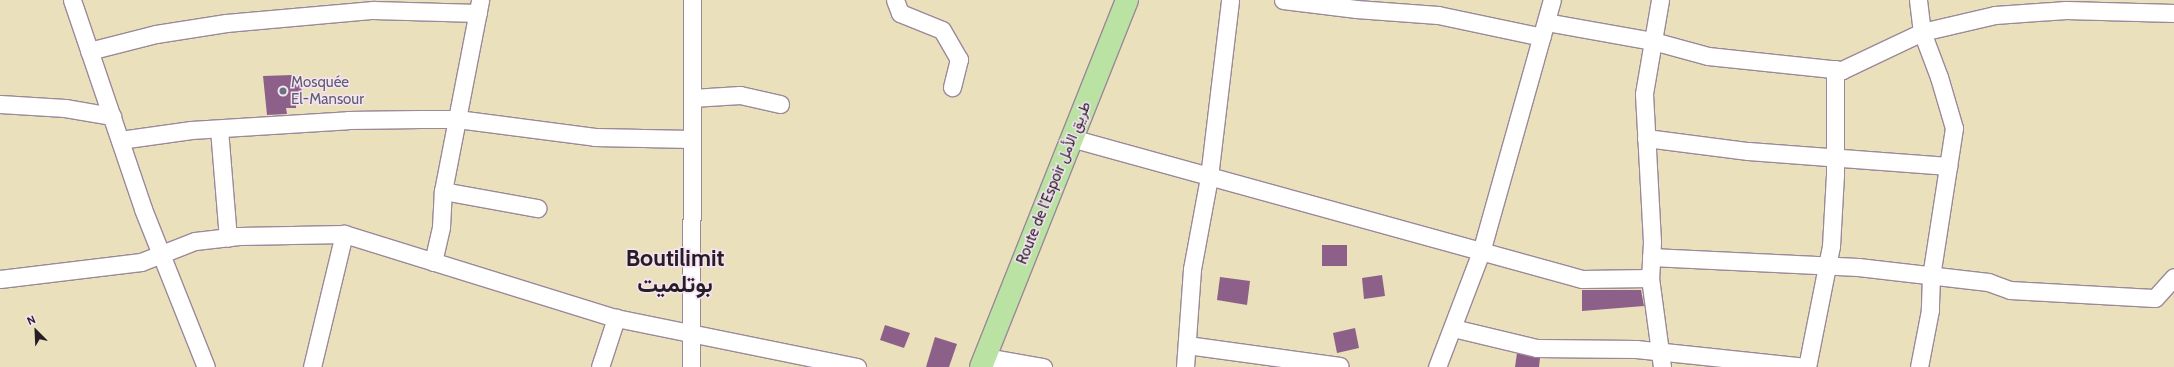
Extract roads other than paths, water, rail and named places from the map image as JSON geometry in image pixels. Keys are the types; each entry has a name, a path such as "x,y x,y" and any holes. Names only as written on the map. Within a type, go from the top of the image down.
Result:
{"highway":[{"name":"Route de l’Espoir طريق الأمل","path":"983,362 1127,0"}],"street":[{"path":"72,0 143,209 163,255 206,367"},
{"path":"691,367 692,0"},
{"path":"895,0 900,12 942,30 959,59 952,87"},
{"path":"1185,367 1192,269 1208,177 1230,0"},
{"path":"1283,0 1356,9 1438,15 1544,30 1653,41 1708,56 1842,70 1922,32 2003,14 2066,10 2174,13"},
{"path":"1437,367 1481,252 1552,0"},
{"path":"1660,0 1644,94 1651,256 1650,278 1662,359"},
{"path":"1918,0 1922,32 1940,77 1954,128 1931,276 1930,310 1919,367"},
{"path":"90,51 156,34 226,23 373,10 479,6 443,191 441,227 433,262"},
{"path":"1452,328 1537,348 1662,359 1803,367 1831,246 1835,158 1835,69"},
{"path":"692,98 740,96 780,104"},
{"path":"0,104 65,108 112,116"},
{"path":"120,140 219,129 348,120 457,119 595,137 691,139"},
{"path":"219,129 228,238"},
{"path":"1071,138 1582,279 1650,278"},
{"path":"1646,138 1748,151 1948,166"},
{"path":"443,191 537,208"},
{"path":"312,367 344,234"},
{"path":"0,279 141,262 163,255 195,241 228,238 344,234 616,318 857,367"},
{"path":"1651,256 1827,266 1988,282 2010,290 2155,298 2174,277"},
{"path":"600,367 616,318"},
{"path":"1187,345 1269,362 1340,366"},
{"path":"983,362 1043,367"}],"place":[{"name":"Mosquée El-Mansour","path":"283,91"}],"district":[{"name":"Boutilimit بوتلميت","path":"675,271"}]}
